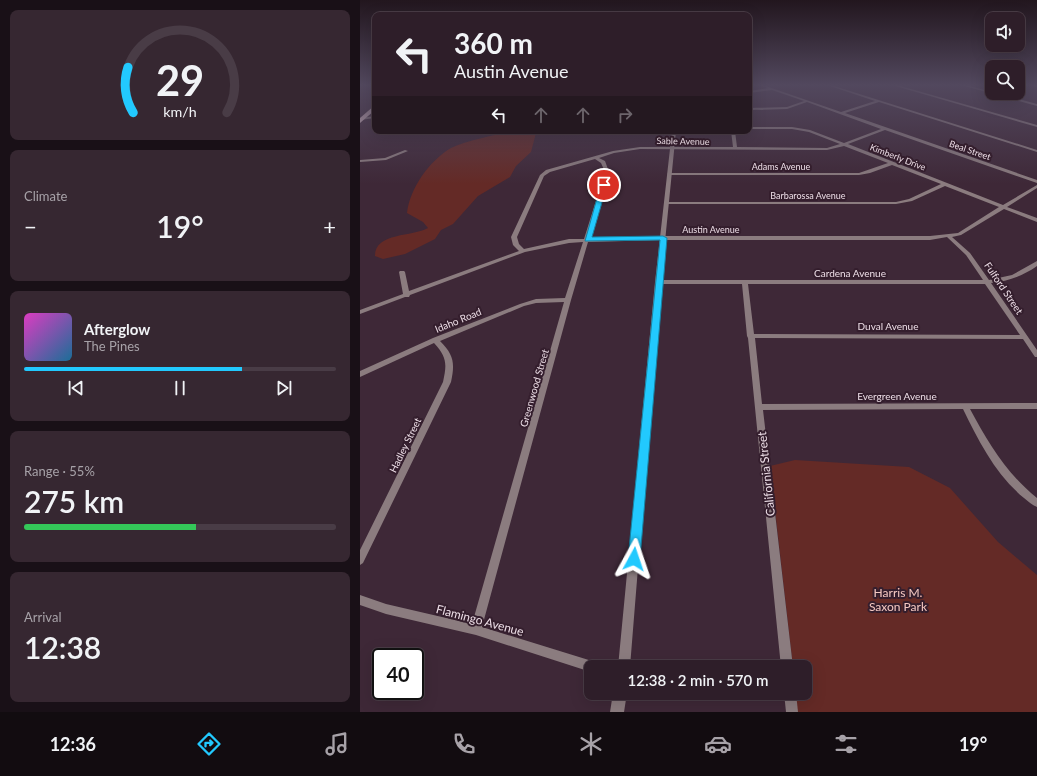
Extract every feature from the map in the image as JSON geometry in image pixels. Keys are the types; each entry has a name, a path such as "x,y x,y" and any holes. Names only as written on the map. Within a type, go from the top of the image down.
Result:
{"main road":[{"path":"360,128 371,118"}],"street":[{"name":"Beal Street","path":"857,118 1037,182"},
{"path":"935,118 1037,151"},
{"path":"1010,118 1037,126"},
{"name":"Kimberly Drive","path":"752,128 801,128 846,144 1037,220"},
{"name":"Sable Avenue","path":"523,251 516,245 514,237 542,175 548,171 595,157 640,148 814,149 838,147 886,128"},
{"path":"625,660 658,282 674,134"},
{"path":"733,134 735,149"},
{"path":"360,161 386,159 406,151"},
{"name":"Greenwood Street","path":"476,630 568,300 588,239 607,172 603,162 595,157"},
{"name":"Adams Avenue","path":"669,174 859,174 892,163"},
{"name":"Barbarossa Avenue","path":"666,203 896,202 910,200 945,184"},
{"name":"Austin Avenue","path":"360,312 407,296 523,251 556,243 588,239 949,237 960,234 1037,186"},
{"name":"Fulford Street","path":"949,237 968,254 1037,354"},
{"name":"Cardena Avenue","path":"658,282 988,282 1004,281 1014,277 1037,263"},
{"path":"402,272 407,296"},
{"name":"California Street","path":"745,282 758,407 766,462 786,660"},
{"name":"Idaho Road","path":"360,374 435,340 522,305 543,300 568,300"},
{"name":"Duval Avenue","path":"750,336 1026,337"},
{"name":"Hadley Street","path":"360,560 447,382 450,369 448,353 435,340"},
{"path":"965,406 990,455 1010,480 1037,503"},
{"name":"Evergreen Avenue","path":"758,407 1037,406"},
{"name":"Flamingo Avenue","path":"360,600 386,609 476,630 584,664"},
{"path":"617,712 619,700"},
{"path":"791,700 792,712"}],"green space":[{"path":"497,134 536,134 531,152 516,166 510,177 478,196 453,224 441,230 435,239 405,254 383,259 375,256 377,248 381,243 388,239 428,228 423,222 407,213 416,185 435,160 451,148 472,140"},
{"name":"Harris M. Saxon Park","path":"795,460 909,467 950,488 998,542 1037,575 1037,712 796,712 795,700 812,700 812,660 792,660 770,466"}],"route":[{"path":"604,185 588,239 663,238 634,559"}]}
